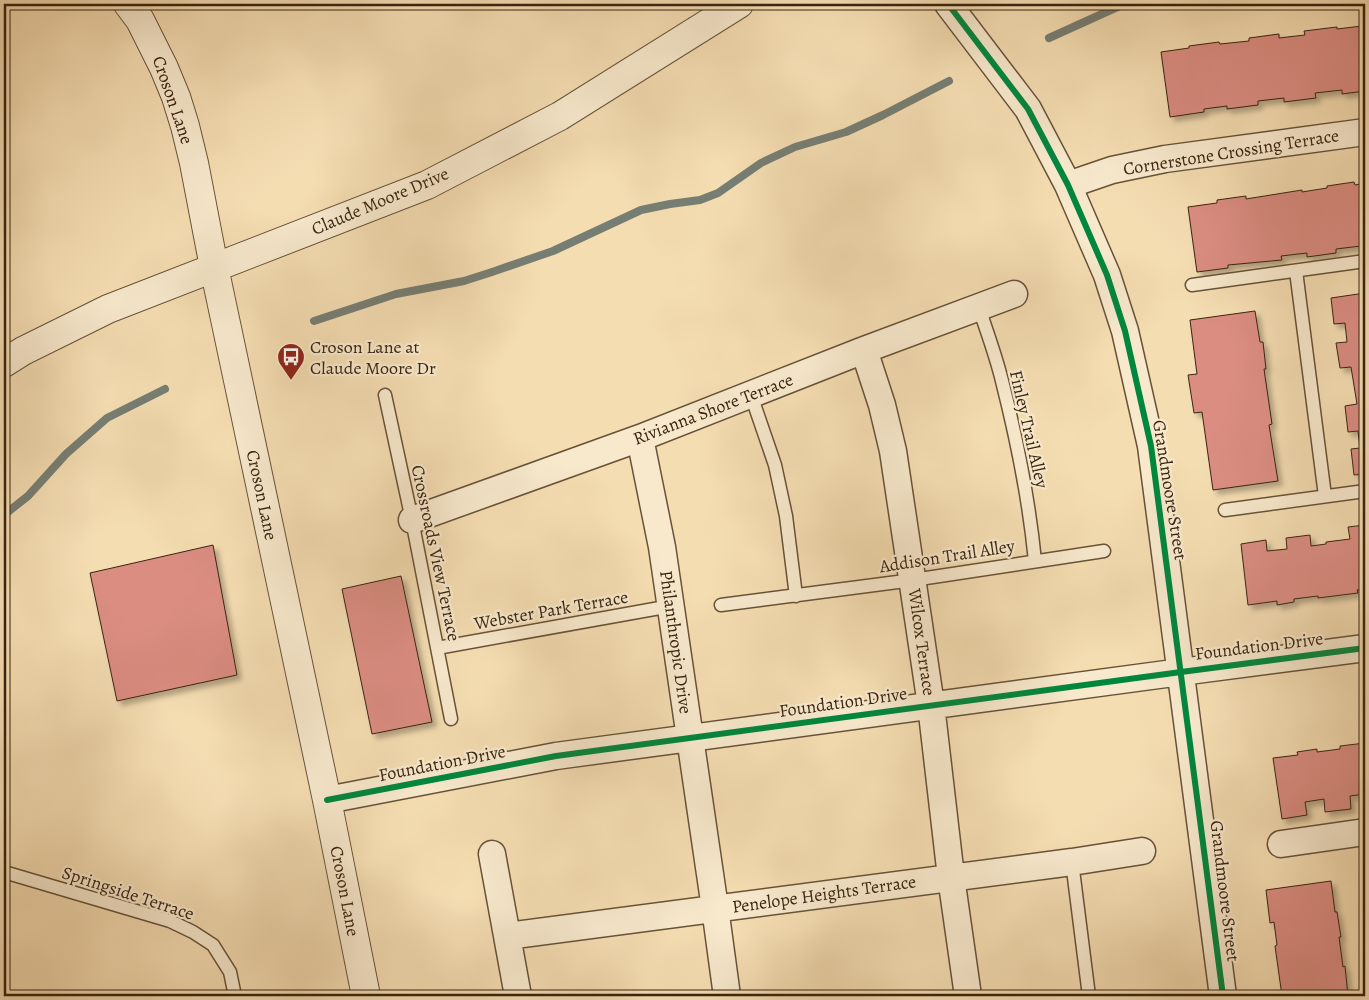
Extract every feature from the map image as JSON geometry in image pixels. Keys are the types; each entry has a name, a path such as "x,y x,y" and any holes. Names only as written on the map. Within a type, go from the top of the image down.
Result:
{"street":[{"name":"Croson Lane","path":"128,4 140,20 164,68 176,97 194,163 366,996"},
{"name":"Claude Moore Drive","path":"4,363 108,309 427,184 560,116 739,4"},
{"name":"Grandmoore Street","path":"948,4 1028,110 1068,185 1107,274 1125,331 1151,446 1223,996"},
{"name":"Cornerstone Crossing Terrace","path":"1068,185 1112,170 1165,159 1365,132"},
{"name":"Rivianna Shore Terrace","path":"412,520 640,438 864,350 1014,294"},
{"name":"Wilcox Terrace","path":"864,350 882,405 893,451 931,705 968,996"},
{"name":"Philanthropic Drive","path":"640,438 662,547 727,996"},
{"name":"Foundation Drive","path":"327,800 556,756 1365,648"},
{"path":"1281,844 1365,832"},
{"name":"Penelope Heights Terrace","path":"507,936 1072,862 1142,851"},
{"path":"492,854 518,996"}],"lane":[{"path":"1192,285 1365,261"},
{"path":"1296,271 1325,496"},
{"name":"Finley Trail Alley","path":"979,308 1002,379 1024,478 1035,561"},
{"path":"751,394 775,465 786,516 796,596"},
{"name":"Crossroads View Terrace","path":"385,395 412,520 451,719"},
{"path":"1225,510 1365,491"},
{"name":"Addison Trail Alley","path":"722,605 913,580 1104,551"},
{"name":"Webster Park Terrace","path":"437,648 670,606"},
{"path":"1072,862 1089,996"},
{"name":"Springside Terrace","path":"4,872 170,921 193,932 213,945 230,972 235,996"}],"building":[{"path":"1362,23 1365,23 1365,91 1342,94 1342,90 1315,93 1316,98 1284,102 1284,98 1258,101 1258,105 1227,109 1227,106 1204,109 1204,112 1170,117 1161,52 1219,42 1220,44 1249,41 1249,38 1279,34 1279,38 1305,35 1304,31 1362,26"},
{"path":"1354,182 1355,185 1365,183 1365,249 1361,250 1361,246 1336,249 1336,253 1307,257 1307,253 1281,256 1282,260 1228,265 1228,268 1197,272 1188,207 1217,203 1217,200 1246,196 1246,199 1302,190 1302,192"},
{"path":"1365,293 1365,474 1354,475 1351,449 1360,448 1358,431 1348,432 1345,406 1357,404 1351,367 1340,368 1336,343 1347,342 1345,323 1334,324 1331,298"},
{"path":"1255,311 1260,342 1263,342 1266,369 1264,369 1272,424 1269,425 1278,481 1213,490 1202,412 1194,413 1188,375 1197,374 1190,320"},
{"path":"1365,525 1365,589 1357,590 1358,593 1294,599 1294,602 1277,605 1277,601 1248,605 1241,544 1266,540 1267,551 1287,549 1286,538 1310,535 1311,546 1326,544 1326,542 1350,539 1348,527"},
{"path":"213,545 237,675 117,701 90,573"},
{"path":"401,576 432,722 372,734 342,589"},
{"path":"1365,743 1365,794 1350,796 1351,809 1325,812 1324,799 1305,802 1307,815 1282,819 1273,758 1298,755 1297,752 1317,749 1317,752 1340,749 1340,746"},
{"path":"1331,881 1335,912 1337,912 1341,937 1339,937 1343,967 1345,966 1348,996 1282,996 1275,946 1277,945 1274,922 1270,923 1266,890"}],"waterway":[{"path":"1049,38 1124,4"},
{"path":"314,321 396,294 464,281 492,272 553,251 641,210 700,200 718,193 761,163 795,147 846,132 949,81"},
{"path":"4,515 28,496 66,454 107,418 165,389"}],"cycle path":[{"path":"948,4 1028,109 1068,185 1107,275 1125,331 1151,446 1223,996"},
{"path":"327,800 556,756 1365,648"}],"place":[{"name":"Croson Lane at Claude Moore Dr","path":"291,381"}]}
